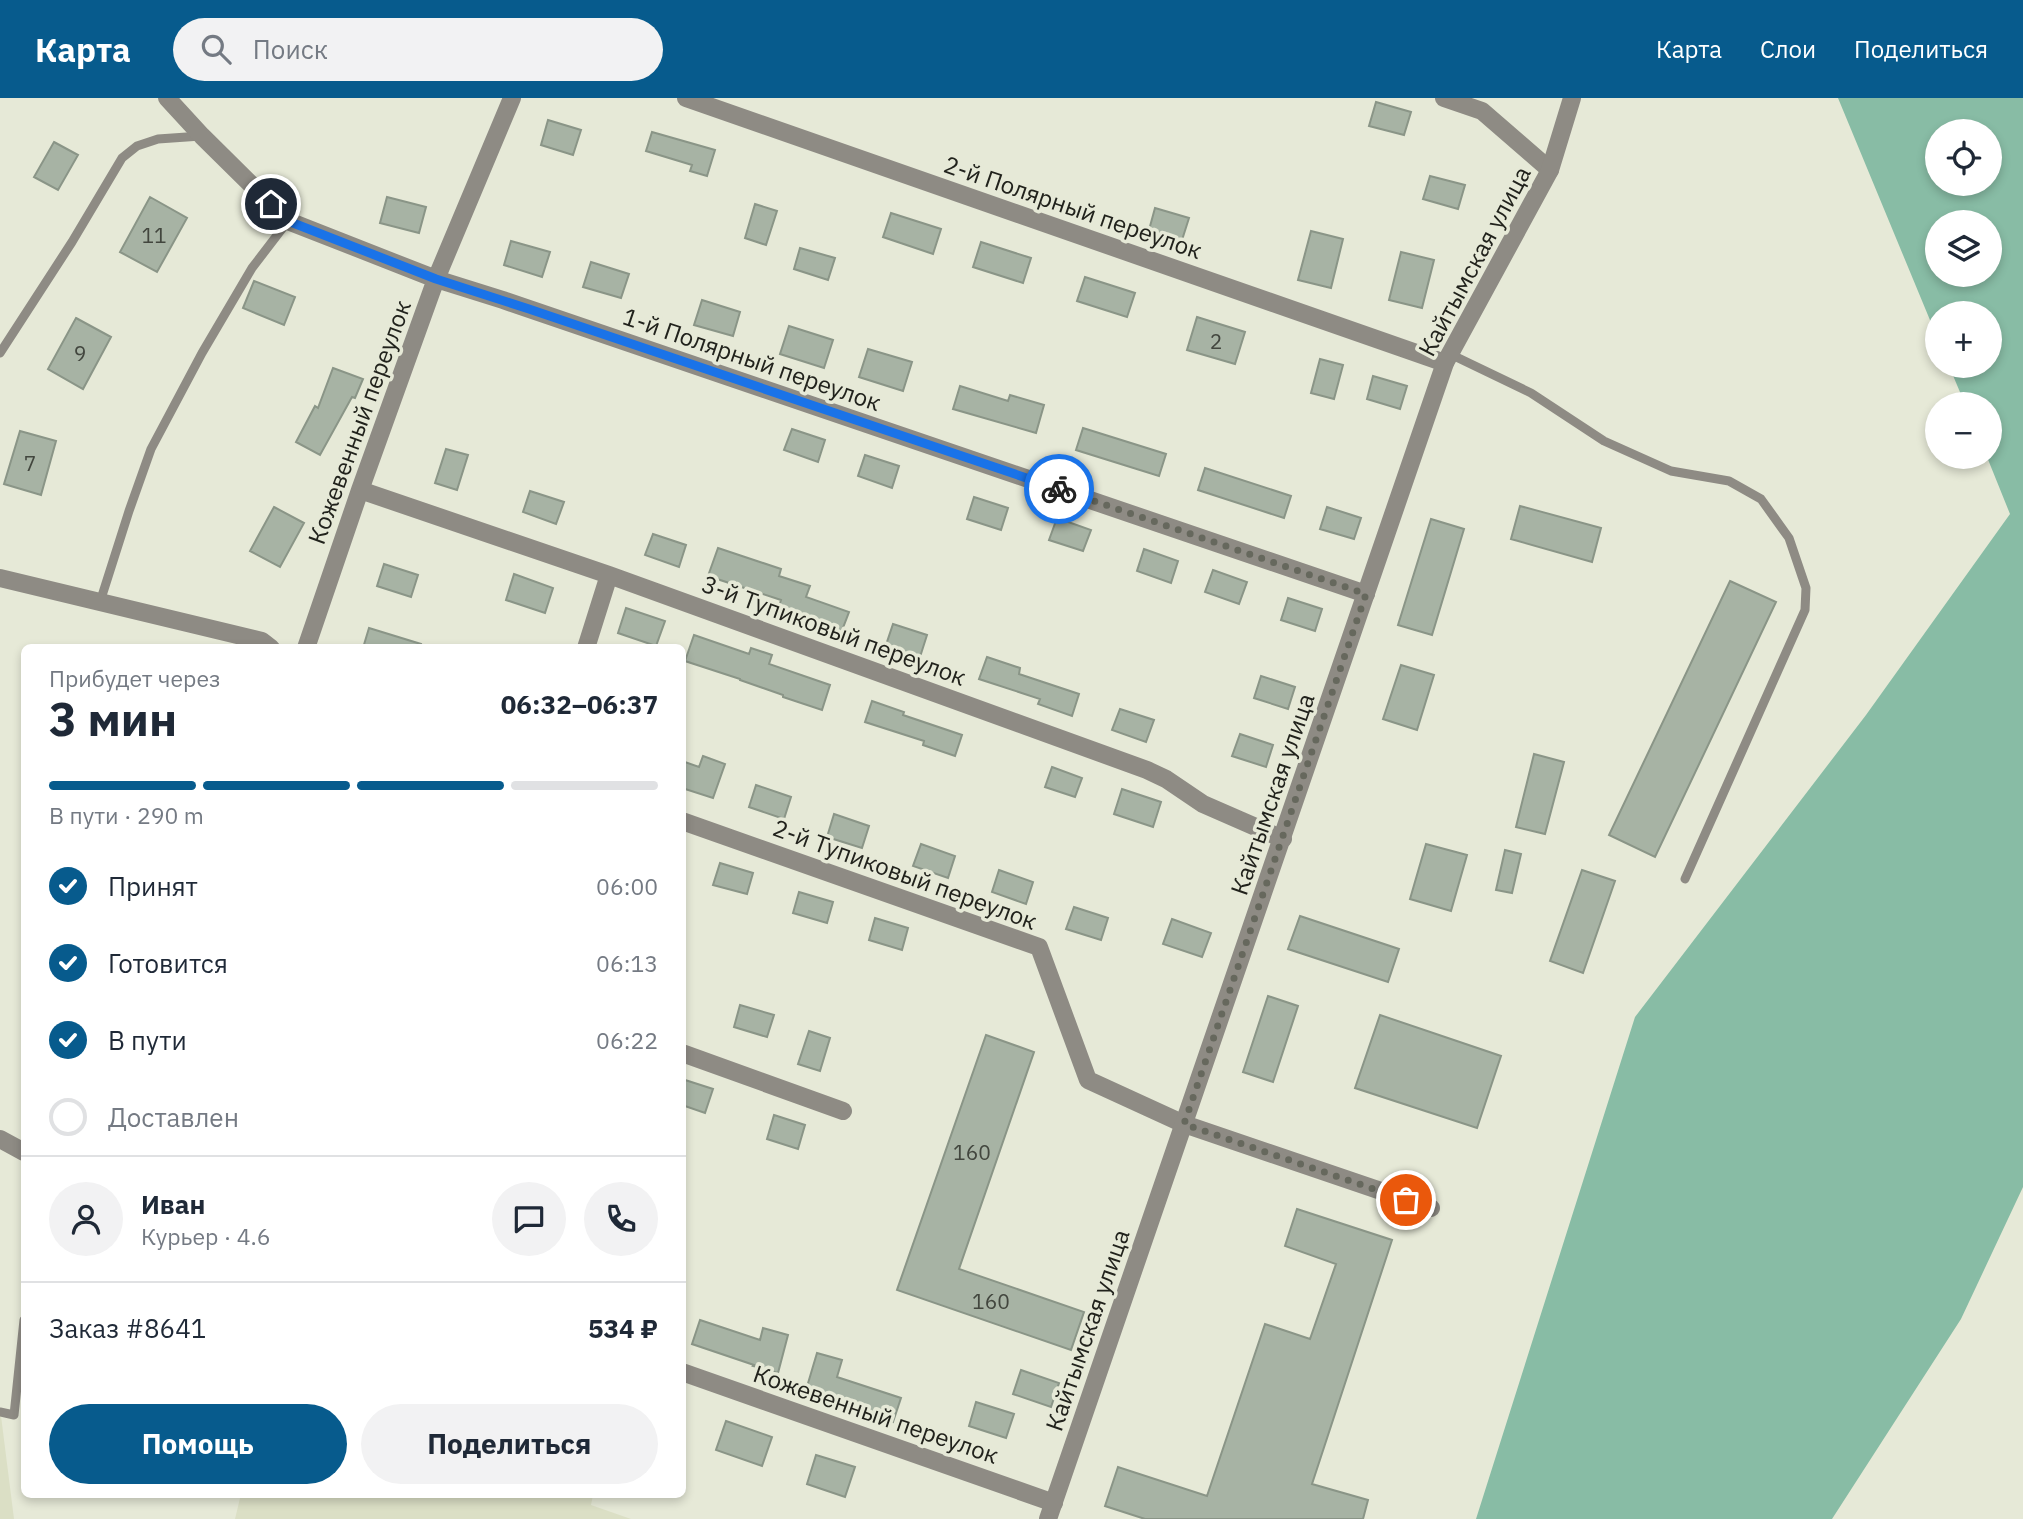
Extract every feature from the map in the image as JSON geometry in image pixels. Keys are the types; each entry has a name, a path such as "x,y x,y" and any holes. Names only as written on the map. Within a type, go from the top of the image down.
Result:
{"street":[{"name":"1-й Полярный переулок","path":"167,98 288,221 436,279 1366,594"},
{"name":"Кожевенный переулок","path":"307,644 436,279 512,98"},
{"name":"2-й Полярный переулок","path":"685,98 1448,358"},
{"path":"1444,98 1482,111 1550,170"},
{"name":"Кайтымская улица","path":"1051,1511 1448,358 1550,170 1572,98"},
{"name":"3-й Тупиковый переулок","path":"360,490 609,575 1147,770 1166,779 1203,804 1283,839"},
{"path":"587,644 609,575"},
{"path":"0,578 266,644"},
{"name":"2-й Тупиковый переулок","path":"686,822 1039,947 1088,1080 1184,1124"},
{"path":"686,1054 843,1111"},
{"path":"1184,1124 1431,1208"},
{"path":"0,1139 21,1150"},
{"name":"Кожевенный переулок","path":"686,1374 1051,1511"}],"lane":[{"path":"0,353 72,242 122,158 137,146 158,139 202,136"},
{"path":"100,602 151,449 202,353 252,268 288,221"},
{"path":"1448,358 1531,393 1604,441 1671,471 1729,481 1761,499 1789,538 1806,588 1805,610 1685,879"},
{"path":"0,1412 14,1415 21,1348"}],"shaded area":[{"path":"1838,98 2023,98 2023,1187 1961,1319 1832,1519 1476,1519 1635,1017 1866,715 2010,514 1992,469 2002,469 2002,392 1960,392 1954,378 2002,378 2002,301 1925,301 1925,308"},
{"path":"0,1408 14,1519 0,1519"},
{"path":"240,1498 592,1498 591,1505 631,1519 235,1519"}],"building":[{"path":"1376,102 1411,112 1404,135 1369,126"},
{"path":"548,120 581,130 573,155 541,145"},
{"path":"652,132 715,150 707,176 690,171 692,165 646,151"},
{"path":"54,142 78,155 58,190 34,177"},
{"path":"1430,176 1465,185 1458,209 1423,199"},
{"path":"150,197 187,218 157,272 120,252"},
{"path":"387,197 426,207 419,233 380,223"},
{"path":"755,204 777,211 766,245 745,238"},
{"path":"1155,208 1189,218 1182,240 1149,230"},
{"path":"891,213 941,229 933,254 883,237"},
{"path":"1311,231 1343,239 1331,288 1298,280"},
{"path":"511,241 550,252 542,277 504,265"},
{"path":"981,242 1031,258 1023,283 973,267"},
{"path":"800,248 835,258 828,280 794,269"},
{"path":"1401,252 1434,260 1422,308 1389,300"},
{"path":"591,262 629,274 621,298 583,287"},
{"path":"1085,277 1135,293 1127,317 1077,301"},
{"path":"254,281 295,297 284,325 243,308"},
{"path":"702,300 740,312 733,336 694,325"},
{"path":"1197,317 1245,332 1235,364 1187,350"},
{"path":"76,318 111,337 83,389 48,369"},
{"path":"789,326 833,340 824,368 780,354"},
{"path":"868,349 912,362 903,391 859,377"},
{"path":"1320,359 1343,365 1334,399 1311,393"},
{"path":"333,368 363,379 355,398 352,397 320,455 296,442 315,406 318,408"},
{"path":"1373,376 1407,386 1400,409 1367,399"},
{"path":"960,386 1008,401 1010,395 1044,405 1036,433 953,409"},
{"path":"1083,428 1166,454 1159,476 1076,450"},
{"path":"792,429 825,440 818,462 784,450"},
{"path":"20,431 56,441 41,495 4,484"},
{"path":"446,449 468,455 457,490 435,483"},
{"path":"865,455 899,466 892,488 858,476"},
{"path":"1205,468 1291,496 1284,518 1198,490"},
{"path":"530,491 564,502 556,524 523,512"},
{"path":"974,497 1008,508 1001,530 967,519"},
{"path":"1520,506 1601,528 1592,562 1511,539"},
{"path":"274,507 304,523 280,567 250,551"},
{"path":"1327,507 1361,518 1354,539 1320,529"},
{"path":"1057,518 1091,530 1083,551 1049,540"},
{"path":"1431,519 1464,529 1432,635 1398,625"},
{"path":"653,534 686,545 679,567 645,555"},
{"path":"718,548 781,569 779,576 810,586 806,597 849,612 841,633 777,613 781,600 708,576"},
{"path":"1144,549 1178,561 1171,583 1137,571"},
{"path":"384,564 418,575 411,597 377,586"},
{"path":"1213,570 1247,582 1239,604 1205,592"},
{"path":"514,574 553,588 545,613 506,600"},
{"path":"1730,581 1776,602 1655,857 1609,835"},
{"path":"1288,598 1322,609 1315,631 1281,620"},
{"path":"626,608 665,621 657,644 618,633"},
{"path":"893,624 927,635 920,657 886,645"},
{"path":"369,628 421,644 364,644"},
{"path":"694,635 749,654 751,648 772,655 769,664 830,685 822,710 686,661"},
{"path":"987,657 1020,668 1019,674 1079,694 1072,716 1038,704 1040,699 979,679"},
{"path":"1401,665 1434,675 1417,730 1383,719"},
{"path":"1261,676 1295,687 1288,709 1254,698"},
{"path":"872,701 904,712 903,715 962,735 955,756 923,745 924,741 865,722"},
{"path":"1120,709 1154,720 1146,742 1112,730"},
{"path":"1240,734 1273,745 1266,767 1232,756"},
{"path":"1534,754 1564,762 1545,834 1516,827"},
{"path":"703,756 725,764 713,798 686,789 686,762 699,767"},
{"path":"1052,767 1082,778 1075,797 1045,787"},
{"path":"756,785 791,797 784,819 749,807"},
{"path":"1122,789 1161,802 1153,827 1114,814"},
{"path":"834,814 869,826 862,848 827,837"},
{"path":"921,844 955,856 948,878 913,866"},
{"path":"1426,844 1467,855 1451,911 1410,899"},
{"path":"1505,850 1521,854 1512,893 1496,890"},
{"path":"720,863 753,873 747,894 713,885"},
{"path":"999,870 1033,882 1026,904 992,892"},
{"path":"1582,870 1615,881 1583,973 1550,961"},
{"path":"799,892 833,902 827,923 793,913"},
{"path":"1074,907 1108,918 1101,940 1066,929"},
{"path":"1300,916 1399,949 1388,982 1288,949"},
{"path":"875,918 908,928 902,950 869,940"},
{"path":"1172,919 1211,933 1202,957 1163,944"},
{"path":"1268,996 1298,1006 1273,1082 1243,1072"},
{"path":"740,1005 774,1015 767,1037 734,1027"},
{"path":"1380,1015 1501,1056 1477,1128 1355,1088"},
{"path":"809,1031 830,1038 820,1071 798,1064"},
{"path":"986,1035 1034,1052 959,1269 1084,1312 1071,1350 897,1290"},
{"path":"686,1080 713,1089 705,1113 686,1106"},
{"path":"774,1115 805,1125 798,1149 767,1139"},
{"path":"1297,1209 1392,1240 1312,1484 1368,1500 1363,1519 1145,1519 1105,1506 1118,1467 1207,1496 1265,1324 1310,1339 1336,1264 1285,1246"},
{"path":"700,1320 760,1340 763,1328 788,1335 778,1373 692,1344"},
{"path":"817,1353 842,1360 837,1377 901,1398 893,1422 855,1410 857,1405 806,1390"},
{"path":"1021,1370 1059,1383 1051,1407 1013,1394"},
{"path":"976,1402 1014,1414 1006,1438 969,1426"},
{"path":"726,1421 772,1437 762,1466 716,1450"},
{"path":"816,1455 855,1467 845,1497 807,1484"}],"way so far":[{"path":"1059,489 1366,594 1184,1124 1406,1200"}],"route":[{"path":"271,204 288,221 436,279 1059,489"}]}
